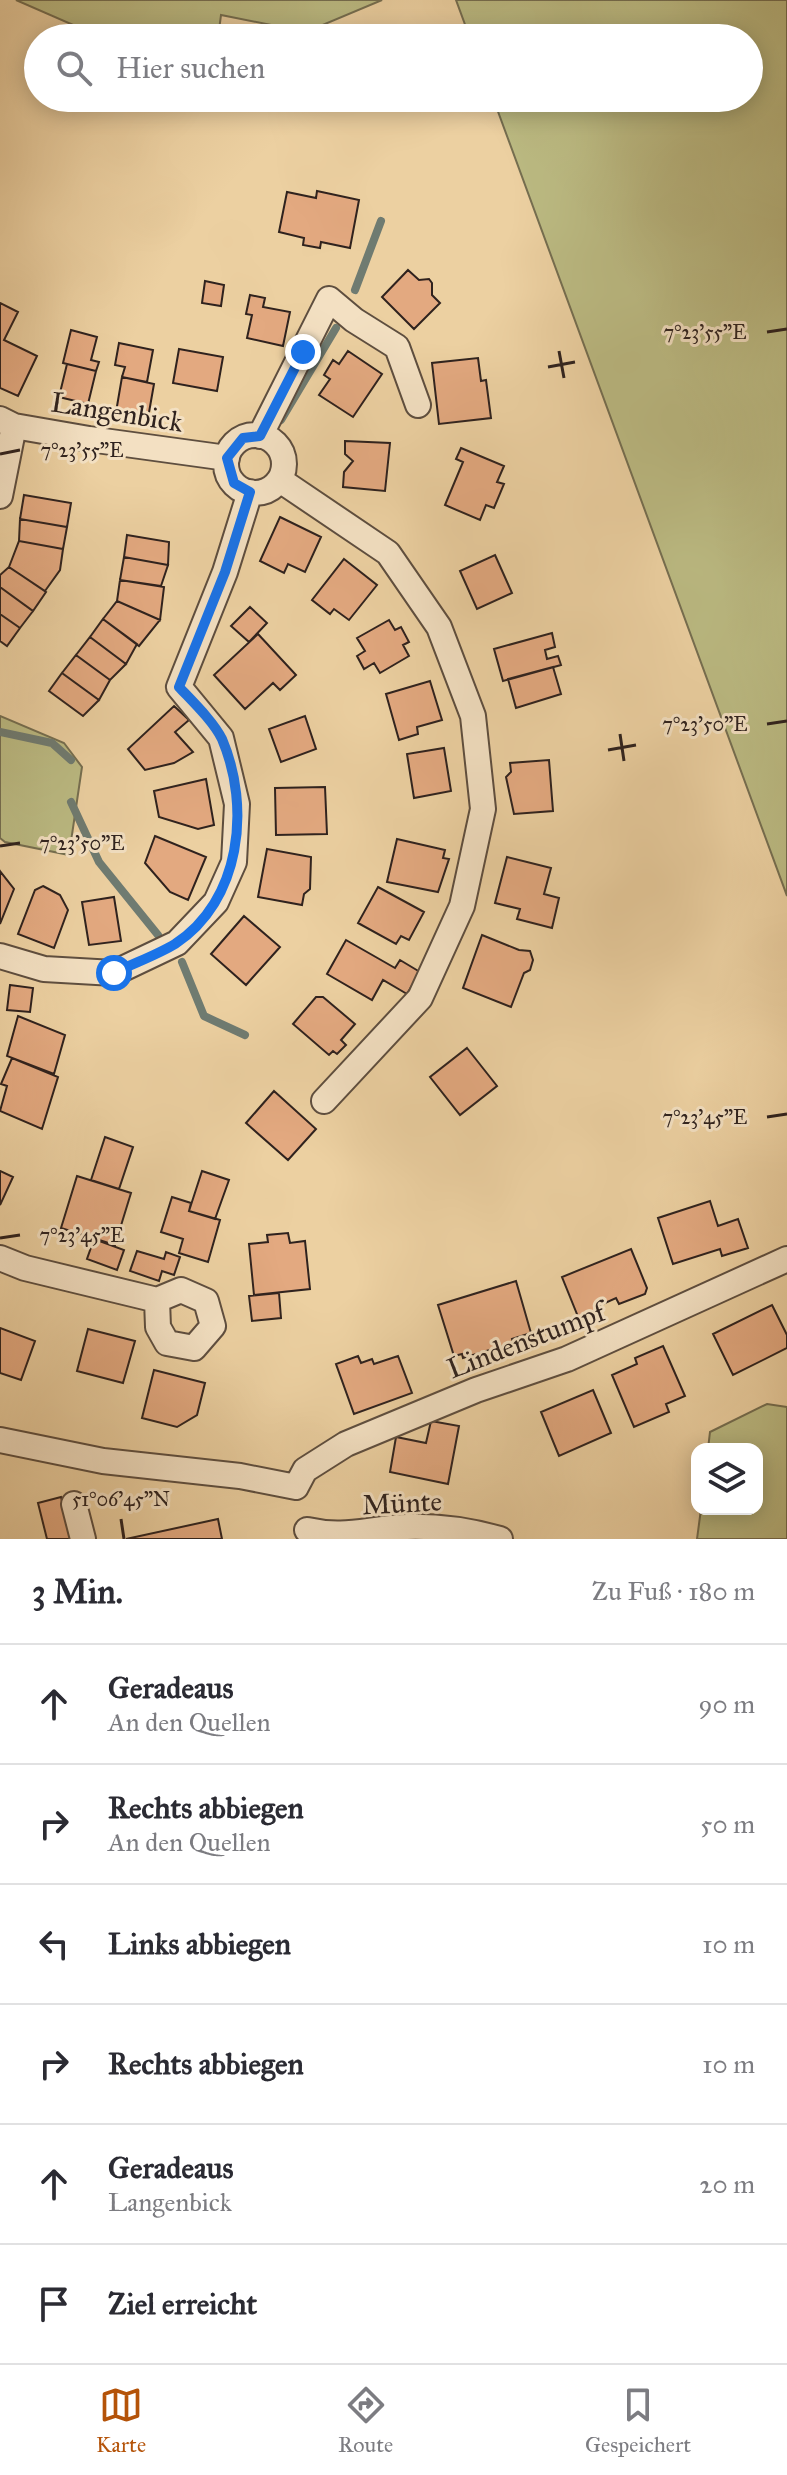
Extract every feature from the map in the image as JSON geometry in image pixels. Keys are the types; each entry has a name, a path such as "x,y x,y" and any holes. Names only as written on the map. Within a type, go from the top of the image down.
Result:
{"street":[{"path":"260,436 329,299 354,320 397,347 418,405"},
{"path":"0,496 7,423"},
{"name":"Langenbick","path":"7,423 227,458"},
{"path":"260,436 269,439 281,453 284,462 280,480 266,491 250,492 234,483 227,458 243,438 260,436"},
{"path":"280,480 388,553 439,627 473,716 483,809 462,906 420,998 324,1101"},
{"path":"0,956 44,969 114,973 177,943 216,902 234,862 237,804 221,738 179,687 225,572 250,492"},
{"path":"0,1258 25,1268 157,1300"},
{"name":"Lindenstumpf","path":"296,1487 305,1470 346,1444 476,1390 567,1359 787,1259"},
{"path":"0,1440 103,1461 240,1476 296,1487 304,1535"},
{"path":"74,1504 83,1539"},
{"name":"Münte","path":"304,1535 331,1538 406,1527 473,1531 500,1539"}],"shaded area":[{"path":"16,0 382,0 325,24 266,24 221,15 220,24 71,24"},
{"path":"456,0 787,0 787,896 498,112 763,112 763,24 465,24"},
{"path":"0,716 64,743 82,767 69,855 5,842 0,838"},
{"path":"767,1404 787,1407 787,1539 697,1539 700,1515 763,1515 763,1443 709,1443 710,1432"}],"building":[{"path":"317,191 359,200 350,248 321,242 320,248 303,245 304,238 279,232 287,192 316,198"},
{"path":"408,270 419,280 429,279 432,295 440,303 414,329 382,297"},
{"path":"205,281 224,285 221,306 202,303"},
{"path":"250,295 265,298 263,307 290,312 283,346 247,338 252,315 246,314"},
{"path":"0,303 18,312 4,340 37,356 18,396 0,388"},
{"path":"71,330 97,337 91,360 99,362 96,371 63,363"},
{"path":"119,343 153,350 147,382 122,377 125,367 115,365"},
{"path":"179,349 223,357 217,391 173,383"},
{"path":"348,351 382,374 353,417 319,395 330,379 324,375 333,360 339,364"},
{"path":"478,358 481,381 486,380 491,418 439,424 432,363"},
{"path":"67,364 96,371 88,404 59,397"},
{"path":"122,377 154,384 148,418 116,412"},
{"path":"345,441 390,443 385,491 343,487 344,472 353,461 345,454"},
{"path":"461,448 504,466 497,482 504,484 494,508 486,505 480,520 445,505 463,462 456,459"},
{"path":"24,495 71,503 67,527 20,519"},
{"path":"280,517 321,537 305,572 288,564 284,573 260,561"},
{"path":"20,519 67,527 63,549 19,541"},
{"path":"127,535 169,542 168,565 124,557"},
{"path":"19,541 63,549 60,570 45,591 9,567"},
{"path":"495,555 512,593 477,609 460,571"},
{"path":"124,557 168,565 161,586 120,580"},
{"path":"344,559 377,585 349,620 334,609 330,614 312,600"},
{"path":"9,567 46,592 33,611 0,587 0,575"},
{"path":"120,580 164,587 160,620 117,601"},
{"path":"0,587 33,611 20,628 0,614"},
{"path":"117,601 160,620 139,646 103,619"},
{"path":"250,607 267,623 249,642 231,626"},
{"path":"0,614 20,628 7,646 0,641"},
{"path":"103,619 137,644 126,664 90,637"},
{"path":"389,620 395,630 401,627 409,642 403,645 409,656 380,673 374,663 364,669 357,656 365,651 357,638"},
{"path":"552,633 555,647 545,650 547,659 558,656 561,665 503,681 494,649"},
{"path":"258,634 296,675 280,690 273,683 245,709 214,675"},
{"path":"90,637 126,664 110,680 76,655"},
{"path":"76,655 110,680 99,700 62,673"},
{"path":"553,667 561,694 516,708 508,679"},
{"path":"62,673 99,700 83,716 49,691"},
{"path":"430,681 442,720 417,727 418,734 399,740 386,694"},
{"path":"174,706 189,720 175,732 193,752 174,763 145,770 128,749"},
{"path":"305,716 316,749 281,762 269,729"},
{"path":"444,748 451,791 414,798 407,754"},
{"path":"549,760 553,811 514,814 506,777 511,772 510,763"},
{"path":"206,779 214,825 198,829 159,817 154,791"},
{"path":"325,787 327,834 276,835 275,788"},
{"path":"155,836 206,857 188,900 170,892 145,863"},
{"path":"397,839 445,850 443,858 449,859 438,892 387,882"},
{"path":"267,849 311,857 310,889 304,894 302,905 258,897"},
{"path":"507,857 551,868 544,894 559,898 552,928 517,919 520,909 495,903"},
{"path":"0,871 14,889 0,924"},
{"path":"43,886 60,895 68,910 54,948 18,934 35,890"},
{"path":"378,887 424,912 409,940 401,936 396,944 358,923"},
{"path":"114,897 121,941 89,945 82,902"},
{"path":"244,916 280,947 246,985 211,954"},
{"path":"482,935 519,950 530,951 533,960 530,970 524,973 511,1007 463,988"},
{"path":"346,940 395,968 400,960 420,972 407,994 383,980 372,1000 327,974"},
{"path":"10,985 33,988 30,1012 7,1010"},
{"path":"316,997 323,997 355,1024 341,1040 346,1045 337,1054 333,1051 329,1055 293,1024"},
{"path":"18,1016 65,1035 54,1074 7,1056"},
{"path":"467,1048 497,1086 460,1115 430,1077"},
{"path":"12,1058 58,1077 42,1129 0,1111 7,1086 1,1084"},
{"path":"274,1091 316,1129 288,1160 246,1123"},
{"path":"105,1137 133,1147 119,1189 91,1180"},
{"path":"0,1171 13,1177 0,1205"},
{"path":"202,1171 229,1180 215,1219 189,1211"},
{"path":"77,1176 131,1193 115,1245 61,1228"},
{"path":"172,1197 191,1203 189,1211 220,1220 208,1262 179,1253 183,1239 161,1232"},
{"path":"710,1201 718,1226 738,1219 748,1248 722,1256 720,1249 673,1264 658,1218"},
{"path":"288,1233 290,1243 305,1241 310,1289 254,1295 249,1244 268,1242 267,1235"},
{"path":"94,1239 124,1250 117,1270 87,1259"},
{"path":"631,1249 647,1288 645,1294 619,1304 616,1298 596,1307 600,1316 581,1324 562,1277"},
{"path":"137,1251 164,1259 166,1252 180,1257 174,1275 162,1271 159,1281 130,1271"},
{"path":"516,1281 531,1333 512,1339 513,1343 463,1358 462,1354 454,1356 438,1305"},
{"path":"279,1293 281,1318 252,1321 249,1296"},
{"path":"772,1305 787,1335 787,1348 733,1375 713,1334"},
{"path":"0,1328 35,1341 21,1380 0,1373"},
{"path":"88,1329 135,1341 123,1383 77,1371"},
{"path":"663,1346 685,1396 666,1404 669,1412 634,1427 612,1375 637,1364 635,1358"},
{"path":"358,1356 361,1363 372,1359 374,1364 398,1356 412,1393 354,1414 336,1364"},
{"path":"154,1370 205,1383 197,1415 177,1427 142,1418"},
{"path":"593,1390 611,1433 559,1456 541,1412"},
{"path":"431,1421 459,1426 448,1484 390,1472 396,1437 426,1443"},
{"path":"61,1497 72,1539 47,1539 38,1503"},
{"path":"218,1519 222,1539 126,1539"}],"waterway":[{"path":"355,290 381,221"},
{"path":"281,420 336,328"},
{"path":"0,732 52,743 71,760"},
{"path":"71,802 99,862 158,935"},
{"path":"182,962 204,1016 245,1035"}],"route":[{"path":"114,973 177,943 216,902 234,862 237,804 221,738 179,687 225,572 250,492 241,489 229,476 227,458 230,450 243,438 260,436 303,352"}]}
